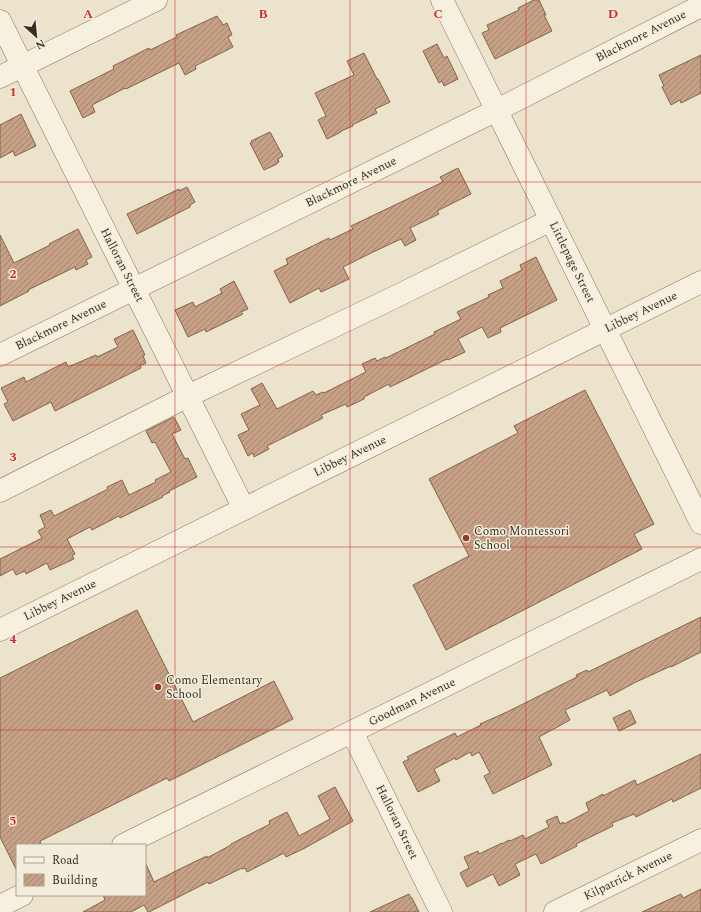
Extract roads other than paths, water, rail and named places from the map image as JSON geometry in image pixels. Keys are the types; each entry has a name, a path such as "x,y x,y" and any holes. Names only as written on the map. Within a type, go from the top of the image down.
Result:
{"street":[{"path":"0,77 156,0"},
{"name":"Littlepage Street","path":"442,0 701,523"},
{"name":"Blackmore Avenue","path":"0,356 496,110 701,6"},
{"name":"Halloran Street","path":"0,21 244,508"},
{"path":"0,491 188,396 395,297 551,220"},
{"name":"Libbey Avenue","path":"0,630 701,282"},
{"name":"Goodman Avenue","path":"125,844 701,559"},
{"name":"Halloran Street","path":"352,732 442,912"},
{"name":"Kilpatrick Avenue","path":"555,912 701,840"},
{"path":"0,906 20,896"}],"place":[{"name":"Como Montessori School","path":"466,538"},
{"name":"Como Elementary School","path":"158,687"}]}
